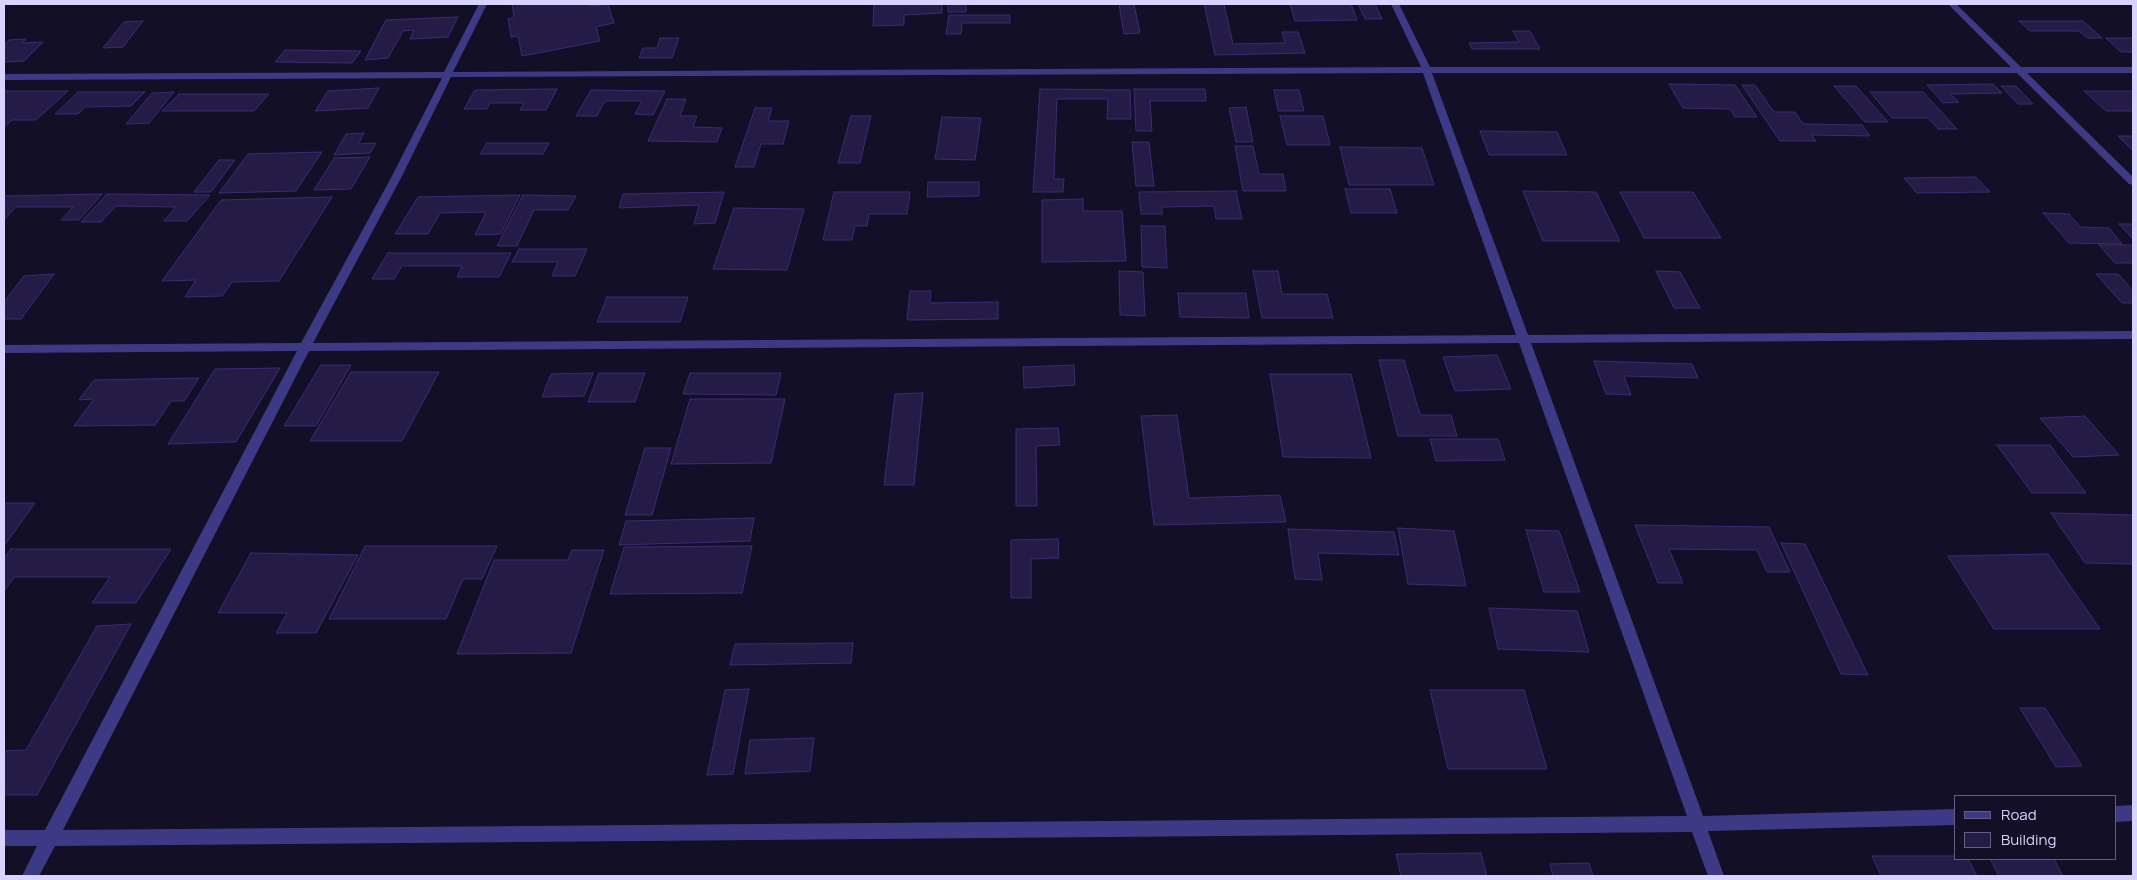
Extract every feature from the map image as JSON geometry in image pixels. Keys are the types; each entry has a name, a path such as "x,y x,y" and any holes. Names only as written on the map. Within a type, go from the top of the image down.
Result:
{"street":[{"path":"30,876 305,347 397,176 483,4"},
{"path":"1395,4 1427,70 1716,876"},
{"path":"1952,4 2133,182"},
{"path":"4,77 1427,70 2133,70"},
{"path":"4,349 2133,335"},
{"path":"2117,814 2133,813"},
{"path":"4,838 1697,824 1954,817"}],"building":[{"path":"512,4 589,4 589,6 608,4 614,23 596,27 600,41 522,56 518,36 511,37 508,19 514,18"},
{"path":"874,4 942,4 942,13 904,15 904,25 873,26"},
{"path":"948,4 966,4 966,12 948,12"},
{"path":"1119,4 1134,4 1140,33 1124,34"},
{"path":"1204,4 1224,4 1233,44 1285,43 1282,32 1298,32 1305,53 1215,55"},
{"path":"1290,4 1351,4 1357,20 1295,21"},
{"path":"1358,4 1375,4 1382,19 1365,19"},
{"path":"949,15 1010,15 1010,23 962,23 961,34 946,34"},
{"path":"458,17 448,37 410,39 414,30 403,31 388,58 365,60 386,20"},
{"path":"143,21 123,47 103,48 124,22"},
{"path":"2019,21 2083,21 2102,38 2087,38 2079,31 2030,31"},
{"path":"1513,31 1530,31 1540,49 1472,49 1469,43 1519,42"},
{"path":"660,38 679,38 672,58 639,58 643,48 657,48"},
{"path":"2106,38 2133,38 2133,52 2121,52"},
{"path":"26,39 22,43 43,42 24,61 4,62 4,45 9,40"},
{"path":"285,50 361,51 352,63 275,62"},
{"path":"1669,84 1735,85 1757,117 1735,117 1730,109 1683,108"},
{"path":"1993,84 2002,93 1950,94 1959,102 1943,103 1927,85"},
{"path":"1742,85 1755,85 1774,112 1795,112 1803,124 1862,125 1870,136 1811,135 1816,141 1780,141"},
{"path":"1834,86 1856,86 1888,122 1865,122"},
{"path":"2001,86 2016,86 2033,104 2018,104"},
{"path":"379,88 368,108 315,111 328,91"},
{"path":"557,89 546,110 520,110 524,103 490,103 487,109 464,109 475,90"},
{"path":"1040,89 1130,90 1131,119 1107,119 1108,99 1057,99 1054,179 1064,179 1063,192 1033,192"},
{"path":"1134,89 1205,89 1206,101 1150,101 1152,131 1136,131"},
{"path":"591,90 665,91 653,115 635,114 642,101 605,101 597,116 576,116"},
{"path":"1274,90 1299,90 1304,111 1278,111"},
{"path":"68,91 36,120 12,120 4,127 4,92"},
{"path":"2084,91 2133,91 2133,111 2106,111"},
{"path":"78,92 145,92 131,106 85,107 78,114 55,114"},
{"path":"174,92 149,123 126,124 152,93"},
{"path":"1870,92 1923,92 1957,129 1938,129 1928,118 1892,118"},
{"path":"179,94 269,94 254,111 162,111"},
{"path":"667,99 686,99 680,116 697,116 693,127 722,128 717,142 648,141"},
{"path":"1246,107 1253,142 1236,142 1229,108"},
{"path":"755,108 772,108 768,121 789,121 783,144 761,144 754,167 735,167"},
{"path":"851,116 871,116 860,163 838,163"},
{"path":"1280,116 1323,116 1330,145 1287,145"},
{"path":"942,117 981,118 975,160 935,159"},
{"path":"1480,131 1557,132 1567,155 1489,155"},
{"path":"364,133 358,144 376,143 370,153 334,155 346,134"},
{"path":"2118,136 2133,136 2133,151"},
{"path":"1132,142 1149,142 1154,186 1136,186"},
{"path":"487,143 549,143 543,154 480,154"},
{"path":"1235,146 1253,146 1259,174 1283,174 1286,191 1243,191"},
{"path":"1340,147 1422,148 1434,185 1349,185"},
{"path":"322,152 296,191 219,193 248,154"},
{"path":"370,157 351,189 314,190 334,158"},
{"path":"219,160 235,160 211,192 194,192"},
{"path":"1976,177 1990,192 1917,193 1904,178"},
{"path":"928,182 979,182 979,196 927,197"},
{"path":"1345,189 1390,189 1397,213 1351,213"},
{"path":"1236,191 1242,219 1216,219 1214,206 1162,207 1162,214 1141,214 1139,192"},
{"path":"1523,191 1596,192 1620,241 1543,241"},
{"path":"724,192 715,223 694,224 699,205 619,208 623,194"},
{"path":"834,192 910,192 907,214 869,214 867,226 855,226 852,240 823,240"},
{"path":"1620,192 1693,192 1721,238 1644,238"},
{"path":"102,194 79,220 61,220 73,207 16,207 4,220 4,196"},
{"path":"107,194 210,195 187,221 164,221 176,207 116,206 101,222 81,222"},
{"path":"520,195 501,234 475,235 486,212 440,213 428,234 395,234 418,197"},
{"path":"523,195 576,196 568,210 534,210 517,246 497,246"},
{"path":"332,197 279,281 232,282 222,296 185,297 196,280 162,281 221,200"},
{"path":"1083,199 1083,211 1122,211 1126,261 1042,262 1042,200"},
{"path":"734,208 804,209 787,270 713,269"},
{"path":"2043,213 2069,214 2080,227 2109,228 2122,244 2069,243"},
{"path":"2119,224 2133,224 2133,239"},
{"path":"1141,226 1165,226 1167,268 1142,267"},
{"path":"2099,245 2133,245 2133,263 2115,263"},
{"path":"519,249 587,249 575,276 552,276 558,262 512,262"},
{"path":"388,253 511,253 499,277 457,277 462,266 402,266 394,279 372,279"},
{"path":"1119,271 1143,272 1145,316 1120,315"},
{"path":"1253,271 1278,271 1282,294 1327,294 1333,318 1262,318"},
{"path":"1656,271 1680,272 1700,308 1674,308"},
{"path":"54,274 21,319 4,319 4,302 24,276"},
{"path":"2096,274 2118,274 2133,291 2133,303 2122,303"},
{"path":"910,291 931,291 930,303 998,302 998,319 907,320"},
{"path":"1178,293 1246,293 1249,318 1180,317"},
{"path":"607,297 688,297 680,322 597,322"},
{"path":"1497,355 1511,389 1455,391 1443,357"},
{"path":"1379,360 1404,360 1420,415 1451,415 1457,436 1398,436"},
{"path":"1594,361 1692,364 1698,378 1624,376 1631,395 1606,394"},
{"path":"321,365 351,365 316,426 284,426"},
{"path":"1074,365 1075,385 1024,388 1023,367"},
{"path":"280,368 236,442 168,444 215,369"},
{"path":"351,372 439,372 402,441 310,441"},
{"path":"593,373 584,396 542,397 551,374"},
{"path":"599,373 645,373 635,402 588,402"},
{"path":"690,373 781,373 776,395 683,394"},
{"path":"1270,374 1351,374 1371,458 1283,457"},
{"path":"199,378 184,401 171,401 155,425 74,426 94,399 79,400 94,380"},
{"path":"923,393 914,485 884,485 895,394"},
{"path":"690,399 785,399 771,463 671,464"},
{"path":"1177,415 1189,498 1280,495 1286,522 1154,525 1141,416"},
{"path":"2085,416 2119,455 2073,457 2040,418"},
{"path":"1058,428 1060,445 1036,446 1037,506 1016,506 1016,429"},
{"path":"1430,439 1498,439 1505,460 1436,461"},
{"path":"1997,445 2050,445 2086,493 2032,493"},
{"path":"645,448 671,448 652,515 625,515"},
{"path":"4,503 35,503 4,546"},
{"path":"2051,513 2133,515 2133,564 2085,563"},
{"path":"754,518 750,541 619,545 626,521"},
{"path":"1635,525 1769,527 1790,572 1767,572 1757,550 1669,549 1683,583 1658,583"},
{"path":"1398,528 1454,531 1466,586 1408,584"},
{"path":"1288,529 1394,532 1399,555 1318,553 1322,580 1295,579"},
{"path":"1526,530 1559,531 1580,592 1544,592"},
{"path":"1058,539 1059,558 1031,559 1031,598 1011,598 1011,540"},
{"path":"1781,543 1805,544 1868,675 1841,674"},
{"path":"365,546 497,546 482,579 463,579 446,619 329,619"},
{"path":"752,546 742,593 610,594 624,547"},
{"path":"11,549 171,549 136,603 92,603 110,577 14,577 4,591 4,558"},
{"path":"572,550 604,550 571,653 457,654 494,560 568,560"},
{"path":"251,553 358,555 316,633 276,633 287,613 218,613"},
{"path":"2048,554 2100,629 1994,629 1948,556"},
{"path":"1489,608 1577,611 1589,652 1498,649"},
{"path":"131,624 37,795 4,795 4,751 26,750 97,626"},
{"path":"853,643 851,663 730,665 735,644"},
{"path":"749,689 733,774 707,775 725,690"},
{"path":"1430,690 1524,690 1547,769 1448,769"},
{"path":"2020,708 2045,708 2082,766 2056,767"},
{"path":"814,738 810,771 745,774 750,740"},
{"path":"1481,853 1487,876 1401,876 1396,854"},
{"path":"1872,856 1954,856 1954,860 1969,860 1977,876 1881,876"},
{"path":"1991,860 2055,860 2063,876 1999,876"},
{"path":"1589,863 1593,876 1553,876 1550,864"}]}
